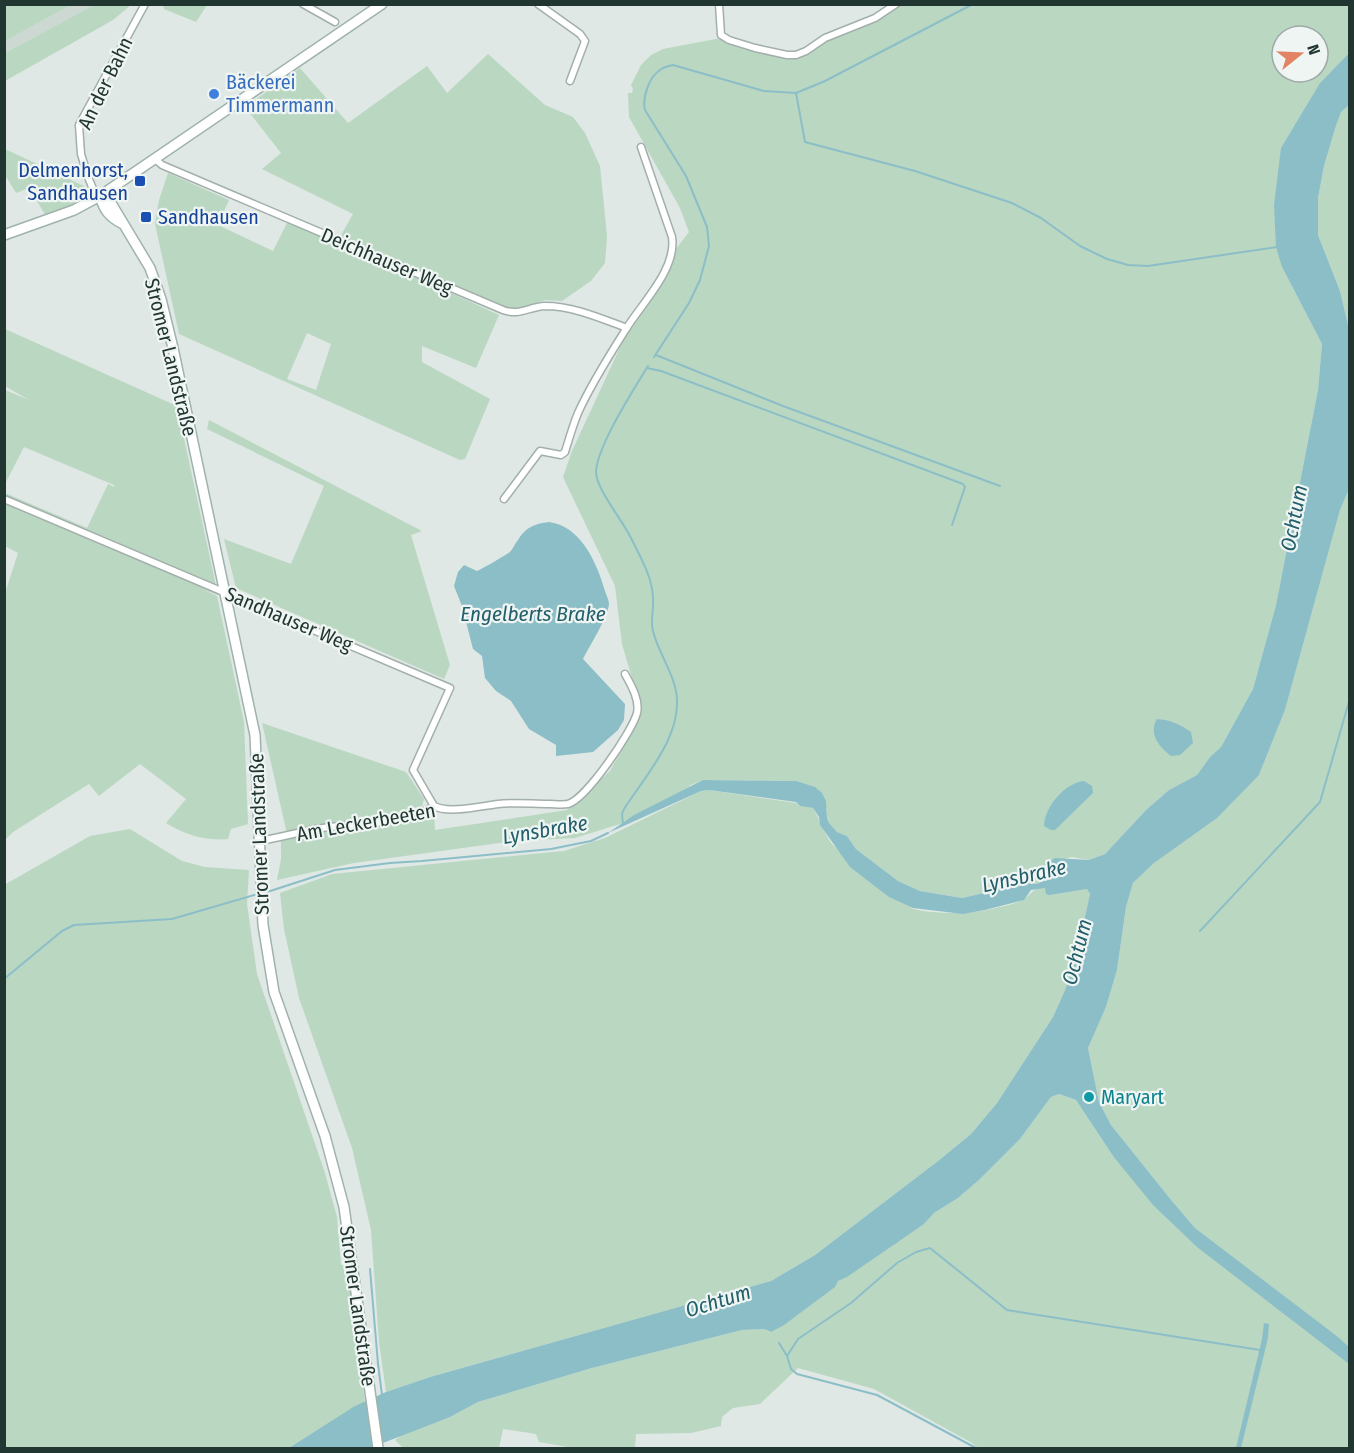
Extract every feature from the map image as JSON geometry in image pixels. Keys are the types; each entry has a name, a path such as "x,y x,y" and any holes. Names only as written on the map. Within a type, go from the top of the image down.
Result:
{"main road":[{"path":"4,235 74,210 100,196 382,4"},
{"name":"Stromer Landstraße","path":"100,196 111,203 141,252 161,298 255,735 265,945 274,992 325,1136 344,1207 377,1447"}],"street":[{"name":"An der Bahn","path":"100,196 90,183 81,154 80,125 145,4"},
{"path":"303,4 335,22"},
{"path":"538,4 580,33 585,40 570,81"},
{"path":"719,4 722,35 745,45 787,55 796,55 806,51 825,38 875,18 896,4"},
{"path":"504,500 540,451 561,455 565,452 578,413 627,328 659,281 674,249 641,147"},
{"name":"Deichhauser Weg","path":"155,159 162,165 513,314 543,306 564,308 586,313 627,328"},
{"name":"Sandhauser Weg","path":"4,499 450,688 412,770 434,806"},
{"name":"Am Leckerbeeten","path":"260,841 313,830 400,818 417,814 434,806 466,808 501,804 568,804 596,779 616,751 637,712 634,692 625,674"}],"shaded area":[{"path":"71,5 94,5 5,53 5,41"}],"green space":[{"path":"5,4 71,4 71,5 5,41"},
{"path":"163,4 207,5 196,22 164,9"},
{"path":"94,5 131,5 113,20 5,81 5,53"},
{"path":"900,5 1349,5 1349,53 1330,73 1330,24 1270,24 1270,84 1320,84 1282,267 1322,344 1318,390 1276,605 1253,689 1221,747 1210,757 1197,775 1169,790 1146,810 1105,854 1089,860 1072,857 1047,863 1043,881 1037,884 1029,883 1029,880 1019,876 1012,878 1007,885 1001,888 962,898 920,891 898,881 856,849 847,836 837,832 829,823 827,809 796,781 703,780 620,824 575,838 514,841 354,863 277,880 281,859 281,840 434,812 435,830 567,810 610,771 642,712 622,644 615,586 563,477 572,451 630,326 660,284 676,249 689,232 680,208 629,117 628,93 632,93 631,85 641,65 651,55 663,49 721,38 733,44 788,58 809,53 824,43 881,17"},
{"path":"488,54 545,105 573,117 585,133 600,166 607,236 605,263 591,281 562,301 545,300 514,310 340,237 353,214 262,169 281,153 245,107 300,68 348,123 427,66 447,93"},
{"path":"1349,105 1349,329 1340,291 1318,235 1318,198 1324,166 1335,129 1341,112"},
{"path":"5,149 88,188 85,194 65,209 46,216 29,188 16,193 5,175"},
{"path":"168,173 229,200 218,225 273,251 288,221 338,241 499,315 476,368 422,346 422,362 490,399 465,459 460,460 179,334 155,224 159,200","holes":["307,333 331,344 316,390 287,379"]},
{"path":"5,329 177,406 218,595 202,589 217,596 244,722 248,824 231,829 228,839 196,836 166,823 186,799 140,764 99,796 89,784 13,832 5,840 4,590 6,590 18,553 5,546 5,493 87,528 108,484 114,487 114,485 24,447 5,484 5,390 29,400 5,386"},
{"path":"209,420 422,531 411,535 450,665 444,679 236,588 224,539 291,564 324,486 207,429"},
{"path":"1349,489 1349,1347 1195,1228 1111,1125 1099,1102 1088,1048 1106,1007 1117,970 1126,907 1133,883 1259,775 1285,710 1340,510"},
{"path":"262,723 406,772 424,799 422,807 416,811 399,815 287,834"},
{"path":"709,790 796,803 813,808 832,844 914,909 940,913 979,911 1018,902 1040,888 1045,888 1050,895 1087,889 1090,894 1075,962 1053,1017 997,1103 971,1134 815,1255 771,1281 430,1377 386,1392 379,1342 371,1230 352,1148 299,998 284,929 280,893 332,874 564,851 605,838 701,791"},
{"path":"130,829 182,861 205,867 249,870 247,904 257,974 325,1173 337,1217 341,1265 347,1265 365,1402 289,1448 5,1448 4,885 90,836"},
{"path":"1059,1094 1076,1100 1113,1156 1349,1364 1349,1448 978,1448 874,1389 798,1368 760,1404 733,1408 722,1417 721,1426 691,1433 636,1434 635,1448 573,1448 539,1442 536,1434 503,1429 499,1448 403,1448 395,1440 407,1432 450,1417 478,1402 592,1368 742,1330 764,1329 770,1332 838,1281 924,1224 934,1213 958,1198 1020,1139 1051,1097"}],"water":[{"name":"Ochtum","path":"1349,53 1349,105 1341,112 1324,166 1318,198 1318,235 1340,291 1349,329 1349,489 1340,510 1285,710 1259,775 1217,818 1154,863 1133,883 1126,907 1117,970 1106,1007 1088,1048 1099,1102 1111,1125 1172,1201 1195,1228 1349,1347 1349,1364 1197,1247 1153,1205 1113,1156 1076,1100 1059,1094 1051,1097 1020,1139 958,1198 934,1213 924,1224 838,1281 835,1287 771,1332 764,1329 742,1330 592,1368 478,1402 450,1417 370,1448 289,1448 355,1406 386,1392 430,1377 771,1281 815,1255 938,1161 971,1134 997,1103 1053,1017 1065,990 1075,962 1090,894 1087,889 1050,895 1046,894 1045,888 1031,890 1024,900 963,914 913,908 889,897 850,867 820,825 819,817 813,808 800,806 796,802 709,790 701,791 608,833 634,815 703,780 796,781 815,787 822,793 826,801 829,823 837,832 847,836 856,849 898,881 920,891 962,898 1001,888 1007,885 1012,878 1019,876 1029,880 1029,883 1037,884 1043,881 1047,863 1055,858 1089,860 1105,854 1146,810 1169,790 1197,775 1210,757 1221,747 1253,689 1276,605 1318,390 1322,344 1282,267 1276,247 1274,205 1281,148 1319,84 1330,84 1330,73"},
{"name":"Engelberts Brake","path":"549,522 560,525 579,538 592,558 609,602 602,624 583,659 625,704 624,720 618,730 593,752 556,756 556,745 529,729 511,701 496,691 485,678 482,656 473,649 462,606 454,586 458,572 464,565 477,571 480,570 510,552 527,529"},
{"path":"1157,719 1171,721 1187,729 1191,732 1193,743 1180,755 1171,756 1162,749 1154,735"},
{"path":"1084,781 1092,786 1093,793 1055,830 1044,826 1048,811 1057,797 1070,786"},
{"path":"1264,1323 1269,1324 1268,1338 1241,1448 1236,1448 1262,1339"}],"waterway":[{"path":"654,357 689,303 700,280 709,246 707,227 686,176 645,110 647,88 656,73 673,65 764,91 796,93 825,81 973,4"},
{"path":"796,93 805,142 915,171 1012,203 1041,218 1080,246 1107,259 1128,265 1148,266 1277,247"},
{"path":"656,355 783,406 1000,486"},
{"path":"623,825 624,809 669,738 677,707 674,683 652,627 653,599 649,576 628,533 600,487 596,472 609,433 648,366"},
{"path":"647,368 661,371 963,484 965,487 952,525"},
{"path":"1200,931 1320,802 1350,698"},
{"name":"Lynsbrake","path":"264,893 335,870 551,849 591,841 608,833"},
{"name":"Lynsbrake","path":"4,979 62,931 74,925 172,919 258,894"},
{"path":"787,1356 798,1339 851,1303 897,1263 916,1252 930,1248 1007,1310 1260,1350"},
{"path":"370,1269 382,1395"},
{"path":"779,1343 787,1356 791,1369 797,1374 877,1395 976,1448"}],"place":[{"name":"Bäckerei Timmermann","path":"214,94"},
{"name":"Delmenhorst, Sandhausen","path":"140,181"},
{"name":"Sandhausen","path":"146,217"},
{"name":"Maryart","path":"1089,1097"}]}
